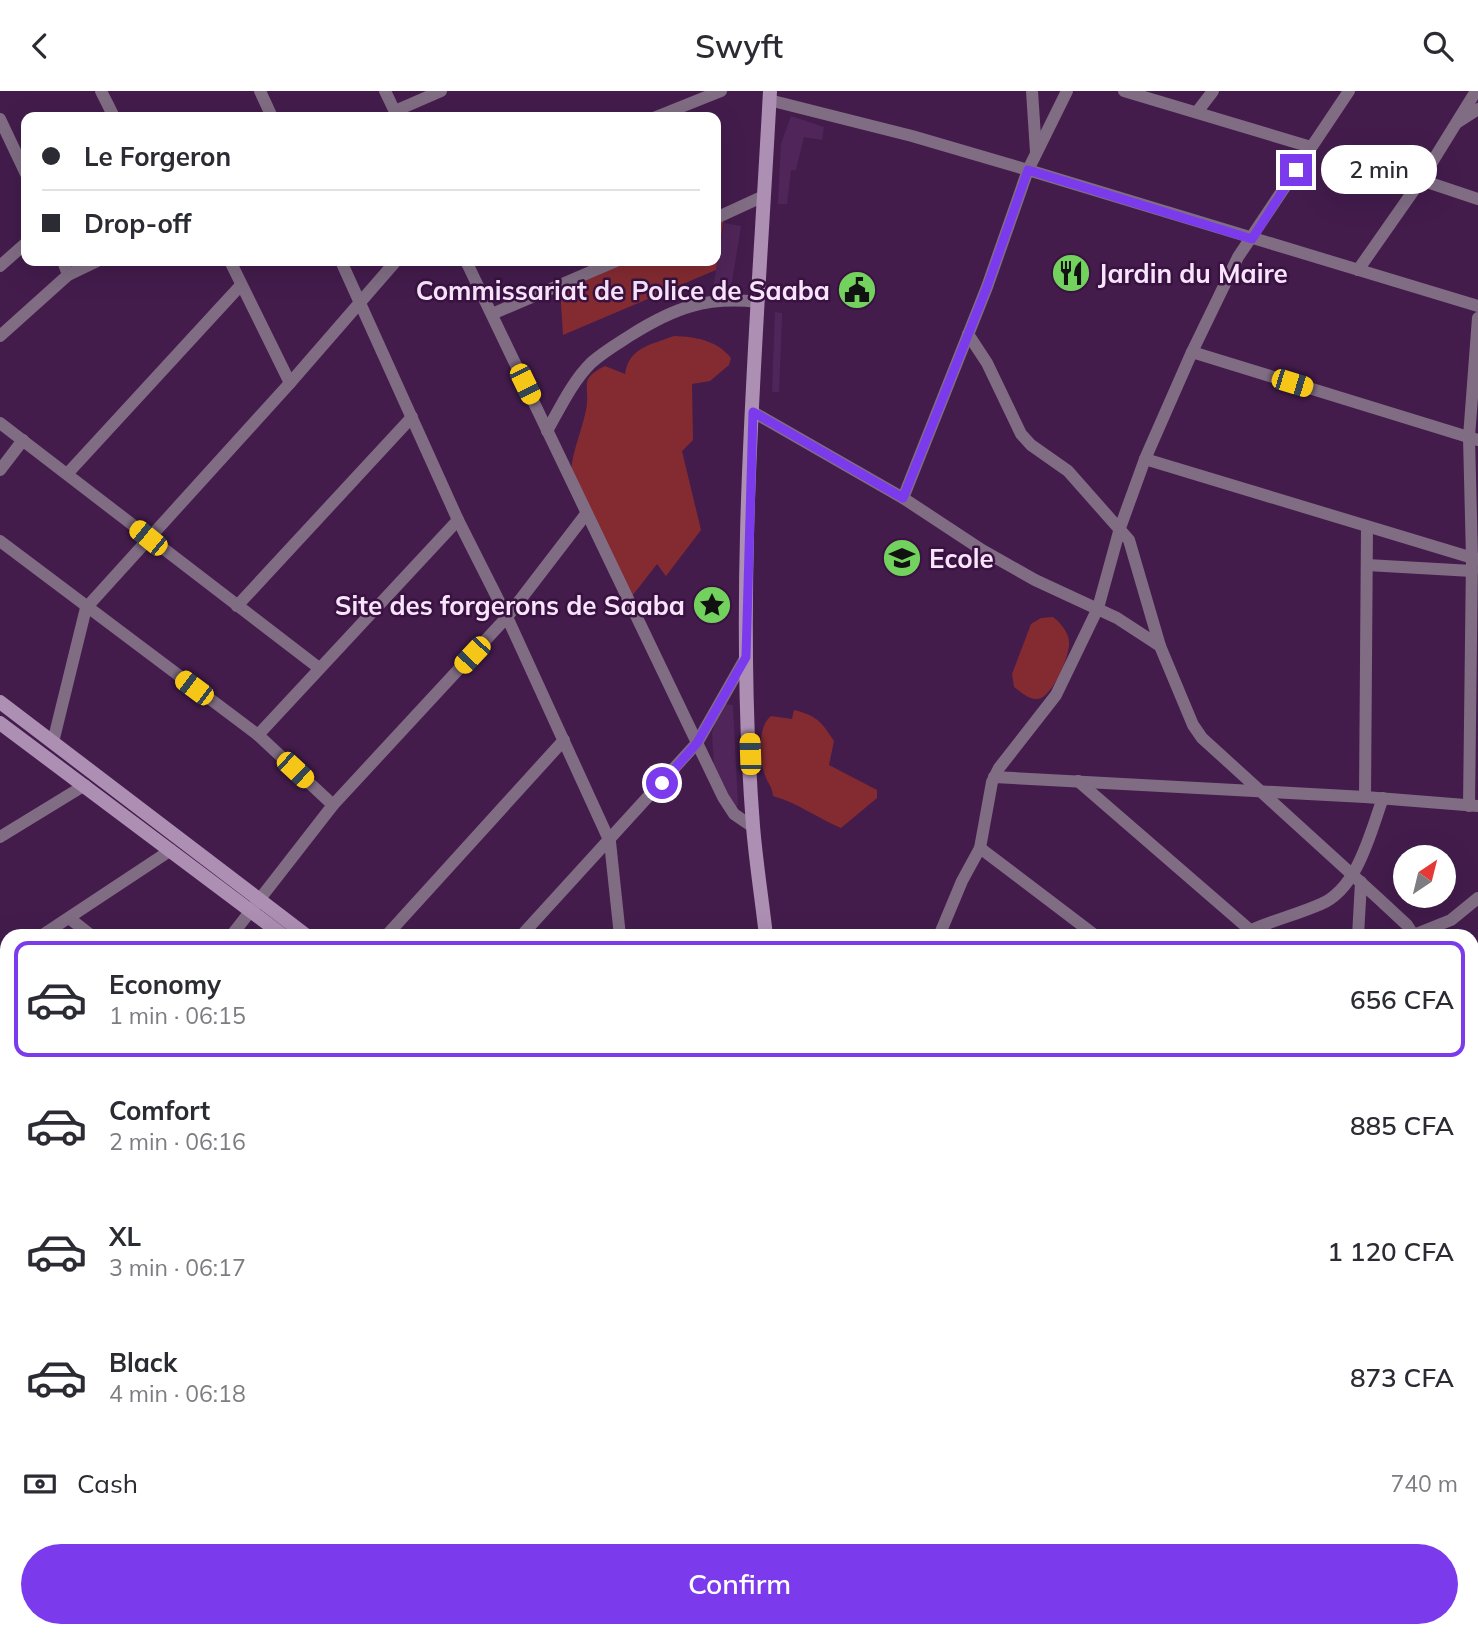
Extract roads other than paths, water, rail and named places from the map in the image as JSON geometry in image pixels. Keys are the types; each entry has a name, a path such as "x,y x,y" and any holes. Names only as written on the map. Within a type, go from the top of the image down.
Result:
{"street":[{"path":"101,91 112,112"},
{"path":"260,91 269,112"},
{"path":"385,91 395,112"},
{"path":"400,112 441,91"},
{"path":"668,112 721,91"},
{"path":"1032,91 1036,152"},
{"path":"903,498 968,334 1028,170 1067,91"},
{"path":"1124,91 1311,147"},
{"path":"1197,112 1213,91"},
{"path":"942,929 962,881 980,848 994,777 1056,695 1098,608 1120,528 1145,459 1238,257 1349,91"},
{"path":"1358,269 1421,180 1476,91"},
{"path":"765,929 753,827 746,657 753,412 769,95 1478,306"},
{"path":"1455,124 1478,109"},
{"path":"0,119 3,135 21,166"},
{"path":"1421,180 1478,199"},
{"path":"721,216 764,196"},
{"path":"0,266 21,247"},
{"path":"65,266 68,275"},
{"path":"0,336 68,275 87,266"},
{"path":"232,266 290,383"},
{"path":"344,266 458,520 507,617 610,842 619,929"},
{"path":"53,742 86,608 290,383 392,266"},
{"path":"468,266 723,797 734,814 753,827"},
{"path":"492,314 604,266"},
{"path":"68,473 241,285"},
{"path":"547,431 576,382 604,352 658,319 689,305 717,300 758,302"},
{"path":"994,777 1383,798 1474,806 1473,438 1478,318"},
{"path":"968,334 987,363 1021,434 1031,445 1068,471 1120,528 1131,547 1160,646 1193,725 1202,738 1409,929"},
{"path":"1192,352 1473,438"},
{"path":"753,412 903,498 982,550 1035,580 1098,608 1160,646"},
{"path":"237,605 412,417"},
{"path":"0,422 319,667"},
{"path":"0,470 23,440"},
{"path":"1145,459 1474,563"},
{"path":"236,929 333,805 507,617 586,514"},
{"path":"258,735 458,520"},
{"path":"1365,797 1367,527"},
{"path":"0,541 258,735 333,805"},
{"path":"1367,565 1474,563"},
{"path":"529,929 697,743 746,657"},
{"path":"0,702 254,904 277,929"},
{"path":"0,723 171,850 295,929"},
{"path":"392,929 564,740"},
{"path":"1078,781 1243,929"},
{"path":"0,838 85,785"},
{"path":"1359,929 1357,879 1383,798"},
{"path":"980,848 1087,929"},
{"path":"52,929 171,850"},
{"path":"1261,929 1331,899 1357,879"},
{"path":"1430,929 1451,920 1478,898"},
{"path":"69,918 83,929"}],"place":[{"name":"Jardin du Maire","path":"1071,273"},
{"name":"Commissariat de Police de Saaba","path":"857,290"},
{"name":"Ecole","path":"902,558"},
{"name":"Site des forgerons de Saaba","path":"712,605"}]}
